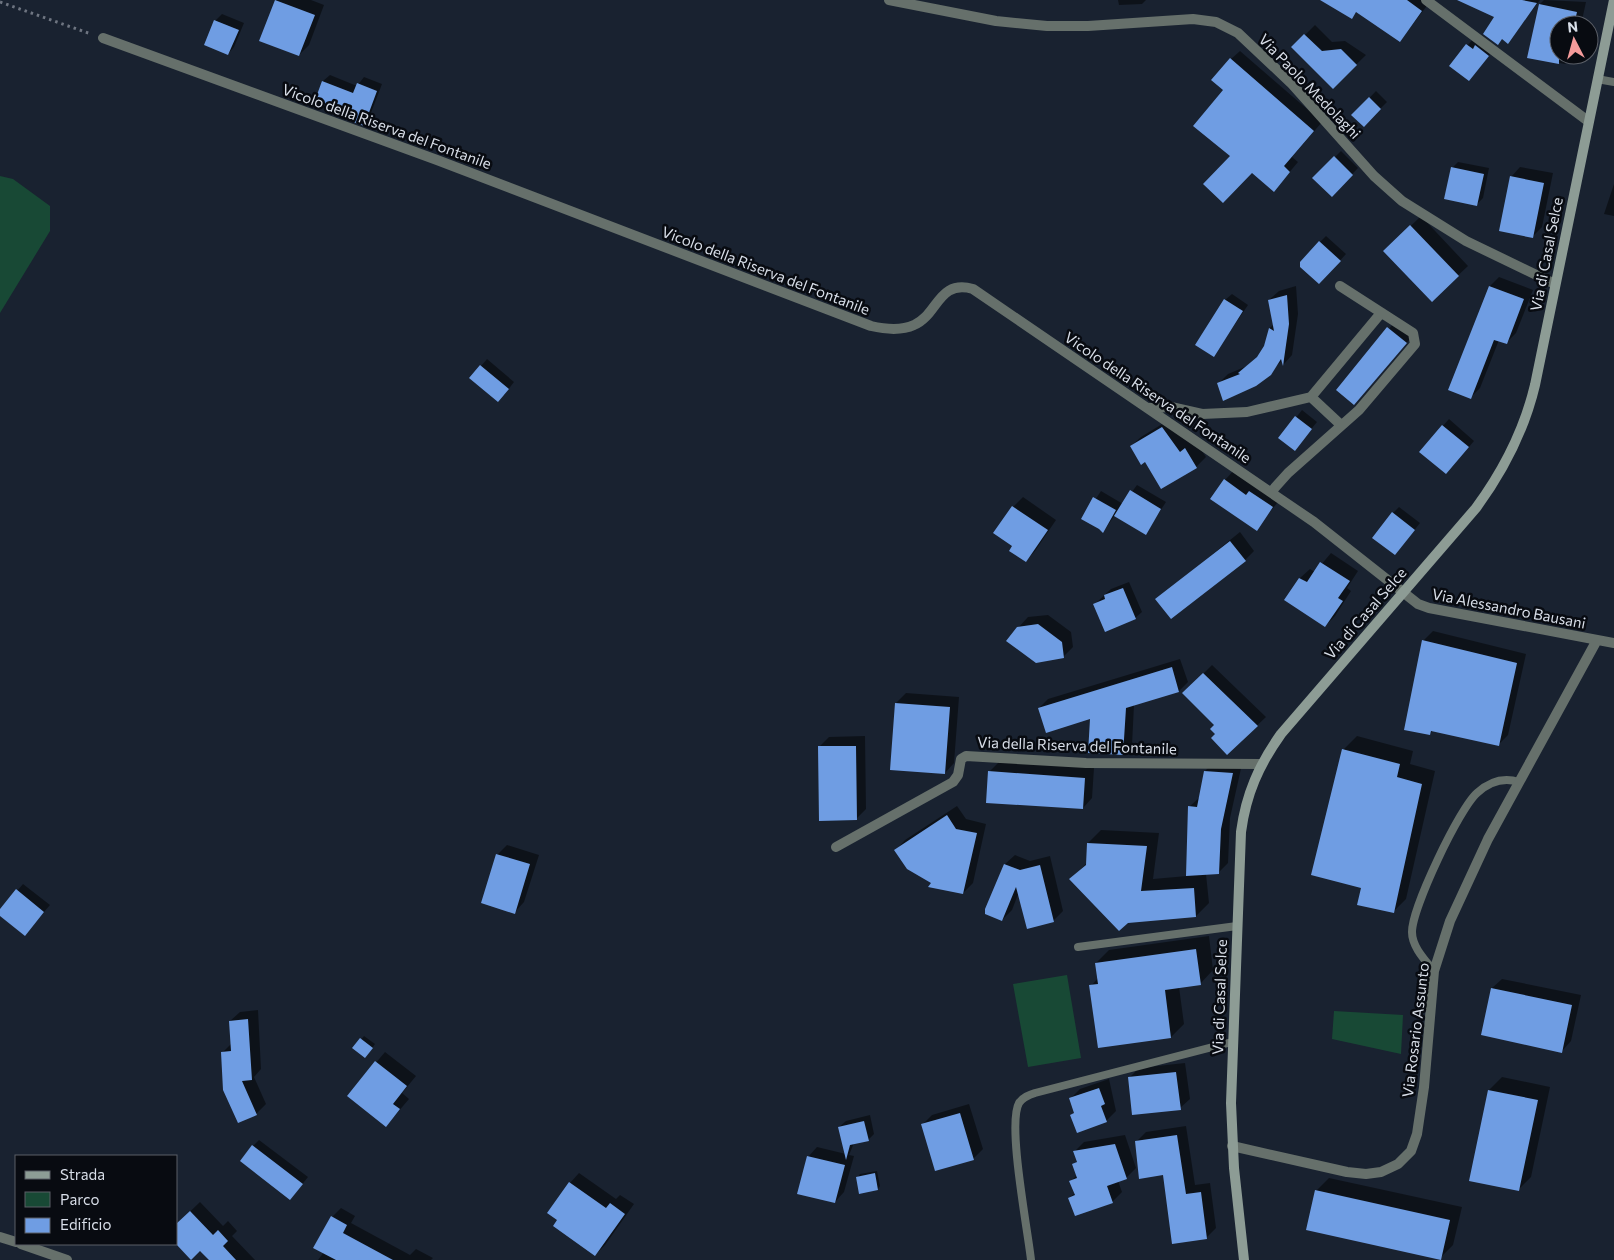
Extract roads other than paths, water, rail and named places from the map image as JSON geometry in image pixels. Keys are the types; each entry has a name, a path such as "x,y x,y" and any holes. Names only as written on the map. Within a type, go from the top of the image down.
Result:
{"main road":[{"name":"Via di Casal Selce","path":"1244,1260 1232,1146 1232,1042 1243,816 1252,782 1261,764 1288,725 1476,508 1495,482 1511,454 1532,398 1614,0"}],"street":[{"name":"Via Paolo Medolaghi","path":"889,0 990,20 1040,25 1088,26 1193,19 1216,22 1238,34 1291,83 1374,176 1402,201 1445,230 1555,284"},
{"path":"1426,0 1588,121"},
{"name":"Vicolo della Riserva del Fontanile","path":"103,38 446,163 866,324 890,328 914,325 945,293 955,288 973,289 1325,530 1402,592"},
{"path":"1271,492 1288,473 1359,410 1415,344 1413,333 1340,286"},
{"path":"1148,408 1171,408 1202,414 1247,412 1311,397 1381,313"},
{"path":"1311,397 1340,425"},
{"name":"Via Alessandro Bausani","path":"1402,592 1418,604 1429,608 1614,643"},
{"name":"Via Rosario Assunto","path":"1232,1146 1357,1174 1381,1172 1398,1164 1411,1151 1417,1134 1424,1087 1434,971 1462,893 1488,839 1598,640"},
{"name":"Via della Riserva del Fontanile","path":"836,847 952,782 958,775 961,759 966,756 1086,763 1261,764"},
{"path":"0,1236 15,1242"},
{"path":"23,1245 67,1260"}],"lane":[{"path":"1597,79 1614,82"},
{"path":"1434,971 1417,948 1412,933 1421,898 1458,820 1475,795 1496,781 1511,780 1519,782"},
{"path":"1078,947 1237,926"},
{"path":"1032,1260 1015,1133 1017,1110 1023,1099 1035,1093 1232,1042"}]}
